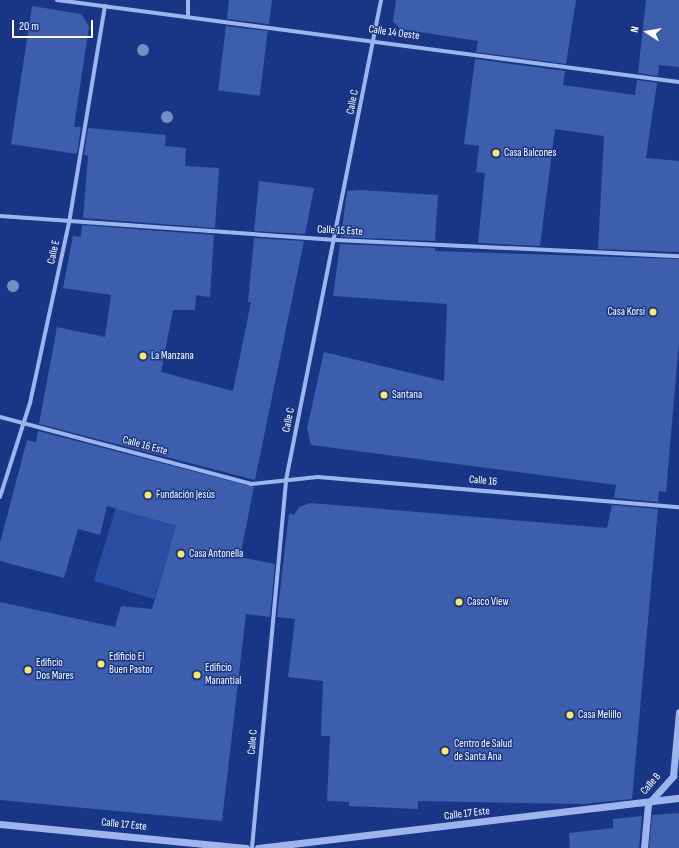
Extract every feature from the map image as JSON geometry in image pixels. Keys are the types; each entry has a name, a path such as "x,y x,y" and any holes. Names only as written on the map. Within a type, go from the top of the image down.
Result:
{"street":[{"name":"Calle 14 Oeste","path":"57,0 375,39 679,82"},
{"path":"188,0 188,15"},
{"name":"Calle C","path":"252,848 286,480 336,240 375,39 381,0"},
{"name":"Calle E","path":"0,497 22,423 69,223 105,6"},
{"name":"Calle 15 Este","path":"0,216 69,223 336,240 679,256"},
{"name":"Calle 16 Este","path":"0,417 251,484 286,480"},
{"name":"Calle 16","path":"286,480 318,476 679,507"},
{"name":"Calle B","path":"644,848 648,804 673,776 679,712"},
{"name":"Calle 17 Este","path":"258,848 648,804 679,798"},
{"name":"Calle 17 Este","path":"0,824 246,848"}],"shaded area":[{"path":"116,508 176,526 154,599 94,581"}],"building":[{"path":"229,0 272,0 269,24 227,19"},
{"path":"396,0 576,0 566,64 476,52 478,41 400,29 393,21"},
{"path":"646,0 679,0 679,67 659,65 658,76 638,73"},
{"path":"32,6 81,14 89,26 74,127 81,127 77,154 11,144"},
{"path":"226,26 268,31 260,96 218,91"},
{"path":"475,59 565,71 563,85 635,95 637,80 657,83 646,158 679,161 679,252 598,249 604,136 555,129 540,246 478,243 485,173 476,172 479,146 464,144"},
{"path":"88,128 166,135 165,146 186,148 185,166 219,168 215,228 83,218 88,156 84,155"},
{"path":"259,181 314,188 305,234 254,231"},
{"path":"361,190 438,195 435,241 341,237 347,191"},
{"path":"82,225 214,235 210,297 196,295 195,310 173,310 161,372 233,391 251,302 248,302 254,238 304,241 255,480 39,424 57,327 105,337 111,295 63,288 73,236 81,237"},
{"path":"340,244 435,248 435,251 679,259 679,342 666,492 659,491 658,502 614,498 616,485 311,445 307,428 324,352 444,381 447,304 333,296"},
{"path":"38,431 254,487 240,557 275,564 270,617 246,614 222,821 0,800 0,602 115,627 121,606 152,609 176,526 107,506 100,535 78,529 64,578 0,561 0,543 27,440 36,442"},
{"path":"311,503 607,528 612,505 658,509 632,799 583,804 418,801 418,809 349,806 349,802 327,801 330,736 321,736 323,681 288,677 295,619 277,617 289,513 294,515 299,507"},
{"path":"679,813 679,848 649,848 652,815"},
{"path":"642,816 639,848 570,848 569,833 613,828 613,819"}],"place":[{"name":"Casa Balcones","path":"496,153"},
{"name":"Casa Korsi","path":"653,312"},
{"name":"La Manzana","path":"143,356"},
{"name":"Santana","path":"384,395"},
{"name":"Fundación Jesús","path":"148,495"},
{"name":"Casa Antonella","path":"181,554"},
{"name":"Casco View","path":"459,602"},
{"name":"Edificio El Buen Pastor","path":"101,664"},
{"name":"Edificio Dos Mares","path":"28,670"},
{"name":"Edificio Manantial","path":"197,675"},
{"name":"Casa Melillo","path":"570,715"},
{"name":"Centro de Salud de Santa Ana","path":"445,751"}]}
